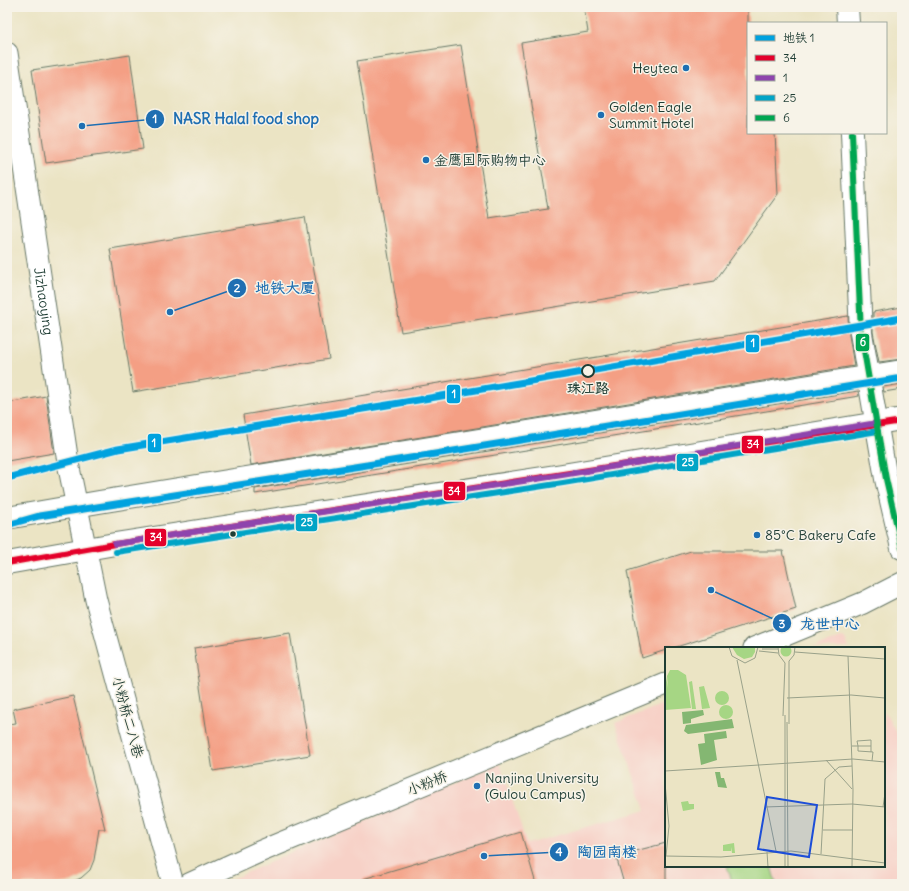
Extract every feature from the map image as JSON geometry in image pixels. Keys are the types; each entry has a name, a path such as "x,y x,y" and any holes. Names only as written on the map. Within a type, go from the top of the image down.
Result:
{"main road":[{"path":"847,7 848,22"},
{"path":"852,134 861,332 886,479 902,548"},
{"path":"7,518 902,371"},
{"path":"7,563 115,544 902,420"}],"street":[{"name":"Jizhaoying","path":"7,53 68,463 86,549"},
{"name":"小粉桥二八巷","path":"86,549 96,600 173,884"},
{"path":"756,647 863,603 902,582"},
{"name":"小粉桥","path":"189,884 259,852 665,684"}],"shaded area":[{"path":"844,637 849,647 817,647"},
{"name":"Nanjing University (Gulou Campus)","path":"665,703 665,867 885,867 885,712 902,743 902,884 220,884 500,763 527,844 646,810 615,723"}],"green space":[{"path":"727,867 771,867 776,884 733,884"}],"building":[{"name":"金鹰国际购物中心","path":"584,7 748,7 747,134 775,134 778,194 715,281 401,332 357,61 461,45 489,218 548,209 521,43 588,32"},
{"path":"130,55 143,149 46,163 32,70"},
{"path":"305,217 329,359 133,392 110,249"},
{"path":"902,307 902,359 879,362 873,332 873,312"},
{"path":"848,316 849,335 854,366 251,465 243,415"},
{"path":"902,384 902,389 884,392 883,387"},
{"path":"858,391 859,396 255,494 255,489"},
{"path":"46,396 54,453 7,461 7,403"},
{"path":"691,551 783,551 796,609 676,647 665,647 665,650 642,658 627,571"},
{"path":"290,633 310,755 213,771 194,648"},
{"path":"73,696 105,829 99,829 94,860 90,870 81,878 72,882 57,884 7,884 7,724 16,723 13,709"},
{"path":"521,832 536,884 364,884 363,879"},
{"path":"665,843 666,884 624,884 616,856"}],"metro line":[{"name":"1","path":"7,478 118,449 902,318"},
{"name":"1","path":"7,525 39,516 367,465 902,378"}],"transit line":[{"name":"6","path":"852,134 861,333 886,479 902,548"},
{"name":"34","path":"7,563 115,544 902,421"},
{"name":"1","path":"115,544 562,475 877,423"},
{"name":"25","path":"116,552 563,483 878,431"}],"place":[{"name":"Heytea","path":"686,68"},
{"name":"Golden Eagle Summit Hotel","path":"601,115"},
{"name":"NASR Halal food shop","path":"82,126"},
{"name":"金鹰国际购物中心","path":"426,160"},
{"name":"地铁大厦","path":"170,312"},
{"name":"珠江路","path":"588,371"},
{"name":"85°C Bakery Cafe","path":"757,535"},
{"name":"龙世中心","path":"711,590"},
{"name":"Nanjing University (Gulou Campus)","path":"477,786"},
{"name":"陶园南楼","path":"484,856"}]}
